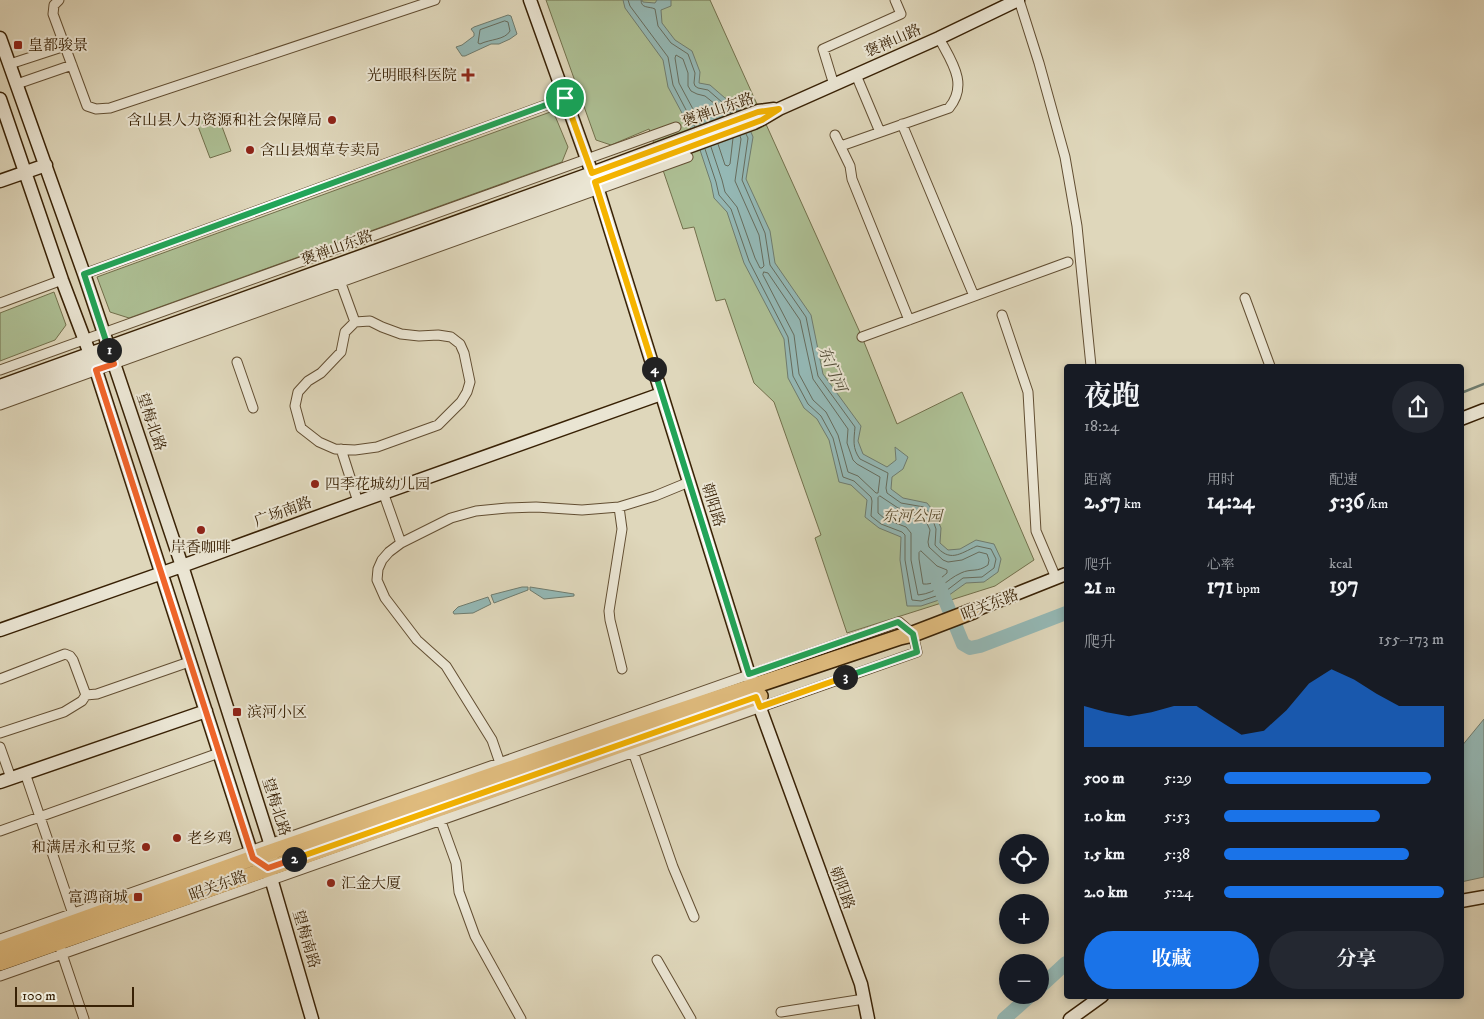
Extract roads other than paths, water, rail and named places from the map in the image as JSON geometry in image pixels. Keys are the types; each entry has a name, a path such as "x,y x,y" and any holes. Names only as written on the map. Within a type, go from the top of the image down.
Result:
{"main road":[{"name":"朝阳路","path":"530,0 595,182 755,691 861,984 868,1019"},
{"name":"褒禅山路","path":"779,109 939,38 1018,0"},
{"name":"望梅北路","path":"0,38 84,274 182,566 271,848 270,874"},
{"path":"0,99 62,280 93,362 251,854 270,874"},
{"name":"褒禅山东路","path":"0,397 595,182 695,140 753,119 762,120 779,109"},
{"path":"0,181 46,165"},
{"name":"褒禅山东路","path":"0,386 93,362"},
{"name":"广场南路","path":"0,630 162,574 384,492 662,394"},
{"path":"1464,418 1484,410"},
{"name":"昭关东路","path":"0,949 56,937 74,917 270,874 436,808 629,741 755,691 900,637 913,634 1061,576"},
{"path":"5,780 206,712"},
{"name":"昭关东路","path":"0,963 56,937 161,899 251,854 436,808 502,767 629,741"},
{"name":"望梅南路","path":"270,874 312,1019"},
{"path":"1464,900 1484,897"},
{"path":"1070,1019 1098,999"}],"street":[{"path":"59,0 54,5 53,14 88,106 96,109 110,108 435,0"},
{"path":"834,85 823,49 902,14 895,0"},
{"path":"1018,0 1039,63 1065,157 1077,226 1091,364"},
{"path":"841,146 948,108 955,101 958,92 957,74 939,38"},
{"path":"10,64 65,46"},
{"path":"17,84 72,65"},
{"path":"856,75 880,132"},
{"path":"84,274 565,98"},
{"path":"902,124 974,296"},
{"path":"0,370 676,126"},
{"path":"835,135 850,166 852,179 909,320"},
{"path":"356,322 338,274 595,182 688,157"},
{"path":"862,337 1068,262"},
{"path":"0,304 8,299 62,280"},
{"path":"1245,298 1269,364"},
{"path":"1002,315 1028,392 1036,531 1061,576"},
{"path":"370,321 401,334 451,337 460,344 464,353 470,382 461,402 438,424 377,447 355,450 335,449 319,442 301,428 296,406 298,392 308,381 321,374 340,352 345,332 356,322 370,321"},
{"path":"0,405 93,362"},
{"path":"237,362 253,408"},
{"path":"341,449 358,502"},
{"path":"502,767 492,740 446,666 417,640 385,598 378,580 378,569 382,560 401,543 450,518 476,511 536,507 582,510 619,507 655,496 689,482"},
{"path":"384,492 401,543"},
{"path":"619,507 622,529 609,611 622,669"},
{"path":"271,848 502,767 755,691 917,652 913,634"},
{"path":"0,679 66,654 73,660 86,695"},
{"path":"86,695 96,694 189,662"},
{"path":"694,917 673,868 629,741 755,691"},
{"path":"0,733 64,712 82,701 86,695"},
{"path":"0,747 5,780"},
{"path":"0,831 219,753"},
{"path":"25,773 74,917"},
{"path":"436,808 456,863 458,892 475,936 521,1019"},
{"path":"0,939 56,937"},
{"path":"0,976 56,937"},
{"path":"56,937 84,1019"},
{"path":"657,960 691,1019"},
{"path":"781,1012 864,999"}],"water":[{"path":"623,0 642,0 643,2 655,3 657,0 671,0 671,6 661,10 662,23 675,40 692,51 700,72 699,83 710,85 725,98 739,102 753,137 746,179 770,231 775,263 811,315 823,374 861,426 858,441 863,454 887,467 896,460 895,447 908,457 903,469 892,477 891,489 903,498 927,503 935,513 941,528 940,543 948,550 960,549 976,540 994,544 1001,559 998,572 984,582 966,583 945,598 921,606 907,606 900,560 901,537 879,528 865,517 867,500 851,485 839,482 829,440 817,419 804,408 788,378 784,339 744,263 727,212 714,198 697,141 668,87 663,60 625,8"},
{"path":"508,15 511,16 517,34 499,44 491,44 462,56 456,47 474,36 471,29"},
{"path":"528,587 528,590 494,603 491,595"},
{"path":"530,587 574,594 574,596 544,599 530,590"},
{"path":"488,597 491,604 473,613 454,614 453,612 458,607"},
{"path":"1484,719 1484,877 1464,881 1464,743"}],"waterway":[{"path":"1464,392 1484,384"},
{"name":"东门河","path":"938,583 963,644 970,648 980,646 1064,614"},
{"name":"东门河","path":"1049,979 1064,965"},
{"name":"东门河","path":"1004,1019 1021,1004"}],"place":[{"name":"皇都骏景","path":"18,45"},
{"name":"光明眼科医院","path":"468,75"},
{"name":"含山县人力资源和社会保障局","path":"332,120"},
{"name":"含山县烟草专卖局","path":"250,150"},
{"name":"四季花城幼儿园","path":"315,484"},
{"name":"岸香咖啡","path":"201,530"},
{"name":"滨河小区","path":"237,712"},
{"name":"老乡鸡","path":"177,838"},
{"name":"和满居永和豆浆","path":"146,847"},
{"name":"汇金大厦","path":"331,883"},
{"name":"富鸿商城","path":"138,897"}],"park label":[{"name":"东河公园","path":"912,516"}]}
